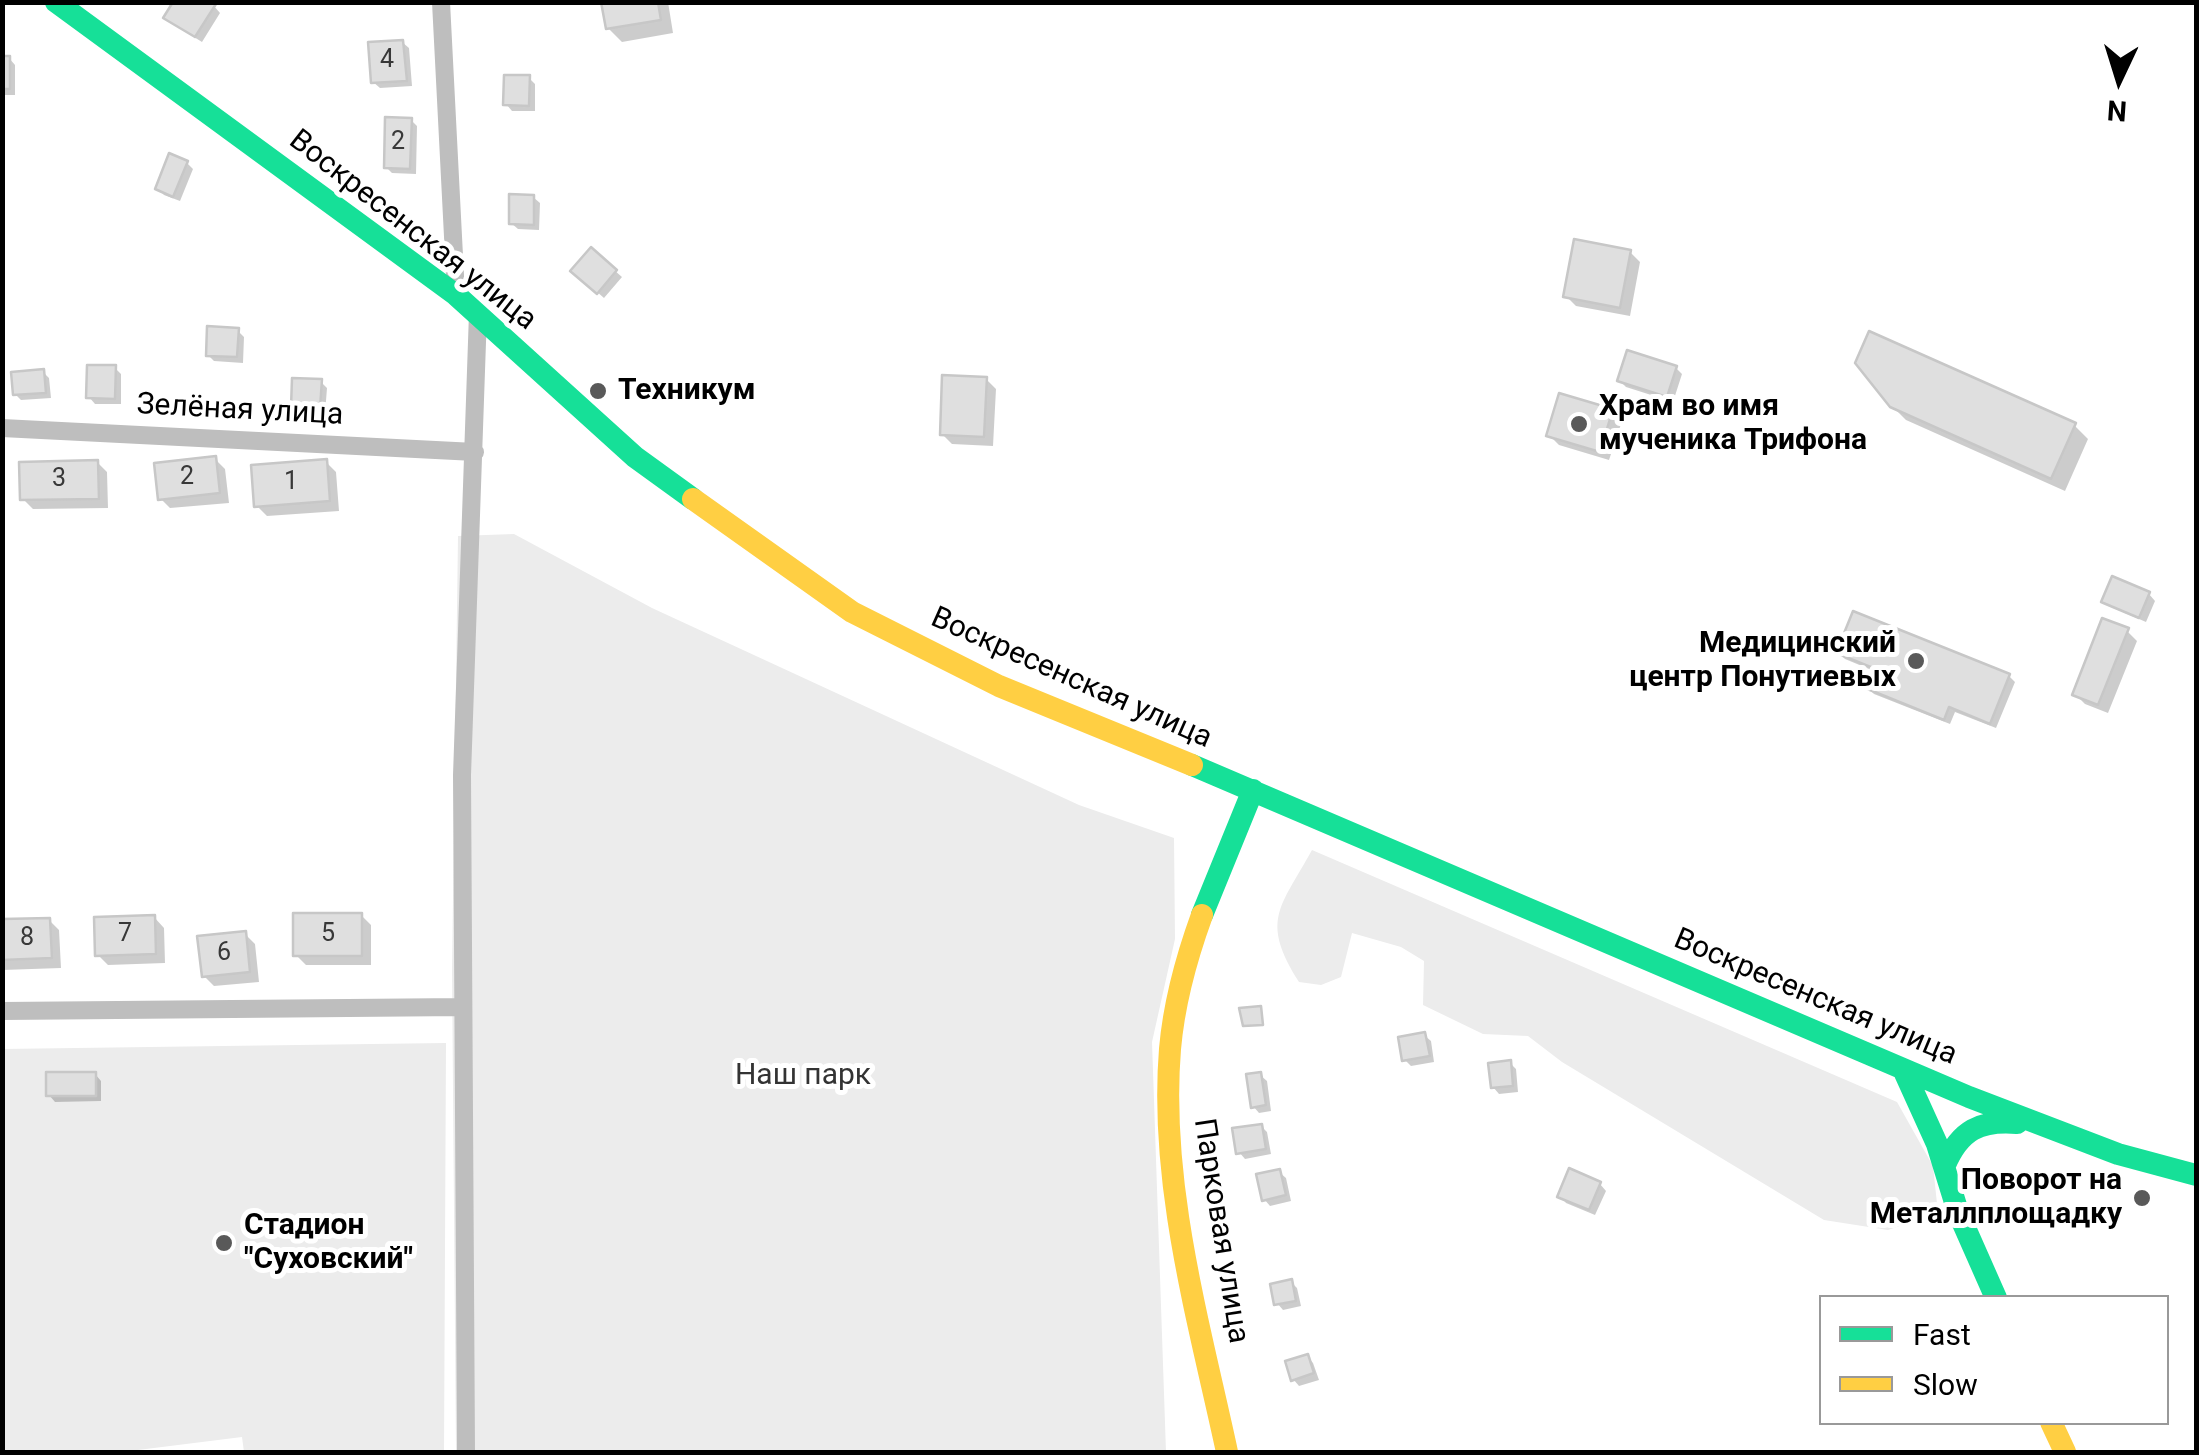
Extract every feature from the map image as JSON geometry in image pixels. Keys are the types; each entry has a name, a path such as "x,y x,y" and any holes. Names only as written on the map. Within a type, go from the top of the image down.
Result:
{"street":[{"name":"Воскресенская улица","path":"56,2 456,295 636,456 852,612 999,686 1253,790 2040,1127 2196,1175"},
{"path":"442,2 456,295"},
{"path":"466,1452 462,775 478,312"},
{"name":"Зелёная улица","path":"2,428 475,452"},
{"name":"Парковая улица","path":"1227,1452 1183,1230 1170,1072 1177,999 1253,790"},
{"path":"2,1011 463,1007"},
{"path":"1902,1069 1995,1295"},
{"path":"1945,1166 1948,1133 1969,1097"},
{"path":"1945,1166 1952,1147 1972,1126 1992,1122 2040,1127"},
{"path":"2052,1425 2064,1452"}],"green space":[{"name":"Наш парк","path":"514,534 652,608 1079,805 1174,838 1175,939 1152,1042 1166,1452 456,1452 452,970 458,536"},
{"path":"1312,850 1897,1102 1933,1166 1938,1213 1888,1230 1824,1220 1562,1062 1528,1036 1483,1034 1423,1005 1424,961 1401,947 1352,933 1341,977 1321,985 1299,982 1280,943 1279,914"},
{"name":"Стадион \"Суховский\"","path":"446,1043 444,1452 244,1452 242,1437 122,1452 3,1452 2,1049"}],"building":[{"path":"173,2 216,4 195,37 163,18"},
{"path":"601,2 658,2 661,20 606,29"},
{"path":"403,40 407,81 371,83 368,42"},
{"path":"2,56 10,56 10,89 2,89"},
{"path":"504,75 530,75 529,106 503,105"},
{"path":"385,117 412,118 410,169 384,168"},
{"path":"169,153 188,161 173,197 155,189"},
{"path":"509,194 534,195 534,225 509,224"},
{"path":"1574,239 1631,250 1620,308 1563,297"},
{"path":"591,247 617,270 597,294 570,271"},
{"path":"207,326 239,328 237,357 206,356"},
{"path":"1869,331 2076,423 2051,479 1890,407 1855,363"},
{"path":"1627,350 1677,366 1667,397 1617,381"},
{"path":"87,365 116,365 115,399 86,398"},
{"path":"44,369 46,393 13,395 11,372"},
{"path":"942,375 987,377 984,437 940,435"},
{"path":"292,378 322,379 320,409 291,407"},
{"name":"Храм во имя мученика Трифона","path":"1559,393 1613,409 1600,452 1546,436"},
{"path":"216,456 220,493 158,500 154,463"},
{"path":"327,459 330,501 254,507 251,465"},
{"path":"98,460 99,499 20,500 19,462"},
{"path":"2112,576 2150,592 2139,618 2101,602"},
{"name":"Медицинский центр Понутиевых","path":"1853,611 2010,674 1990,724 1949,707 1944,720 1865,688 1873,668 1836,653"},
{"path":"2102,618 2129,628 2098,705 2072,695"},
{"path":"293,913 362,913 362,956 293,956"},
{"path":"155,915 156,954 95,956 94,917"},
{"path":"50,918 52,958 2,960 2,919"},
{"path":"246,931 250,972 202,977 197,936"},
{"path":"1261,1006 1263,1025 1243,1026 1239,1008"},
{"path":"1425,1032 1430,1056 1402,1061 1398,1037"},
{"path":"1511,1060 1513,1086 1491,1088 1488,1063"},
{"path":"46,1072 96,1072 96,1096 46,1096"},
{"path":"1261,1072 1266,1105 1251,1108 1246,1074"},
{"path":"1262,1124 1266,1149 1236,1154 1232,1128"},
{"path":"1569,1168 1601,1182 1589,1210 1557,1197"},
{"path":"1280,1169 1286,1195 1262,1201 1256,1174"},
{"path":"1292,1279 1296,1301 1274,1305 1270,1284"},
{"path":"1308,1354 1314,1373 1291,1381 1285,1361"}],"traffic: fast":[{"path":"56,2 456,295 635,457 693,499"},
{"path":"1192,765 1969,1097 2118,1154 2196,1175"},
{"path":"1202,915 1253,790"},
{"path":"1903,1069 1937,1144 1958,1212 1995,1295"},
{"path":"1945,1165 1957,1143 1973,1130 1992,1123 2017,1123"}],"traffic: slow":[{"path":"693,499 852,612 999,686 1192,765"},
{"path":"1202,915 1172,1032 1170,1151 1184,1252 1227,1452"},
{"path":"2052,1425 2065,1452"}],"place":[{"name":"Техникум","path":"598,391"},
{"name":"Храм во имя мученика Трифона","path":"1579,424"},
{"name":"Медицинский центр Понутиевых","path":"1916,661"},
{"name":"Поворот на Металлплощадку","path":"2142,1198"},
{"name":"Стадион \"Суховский\"","path":"224,1243"}]}
